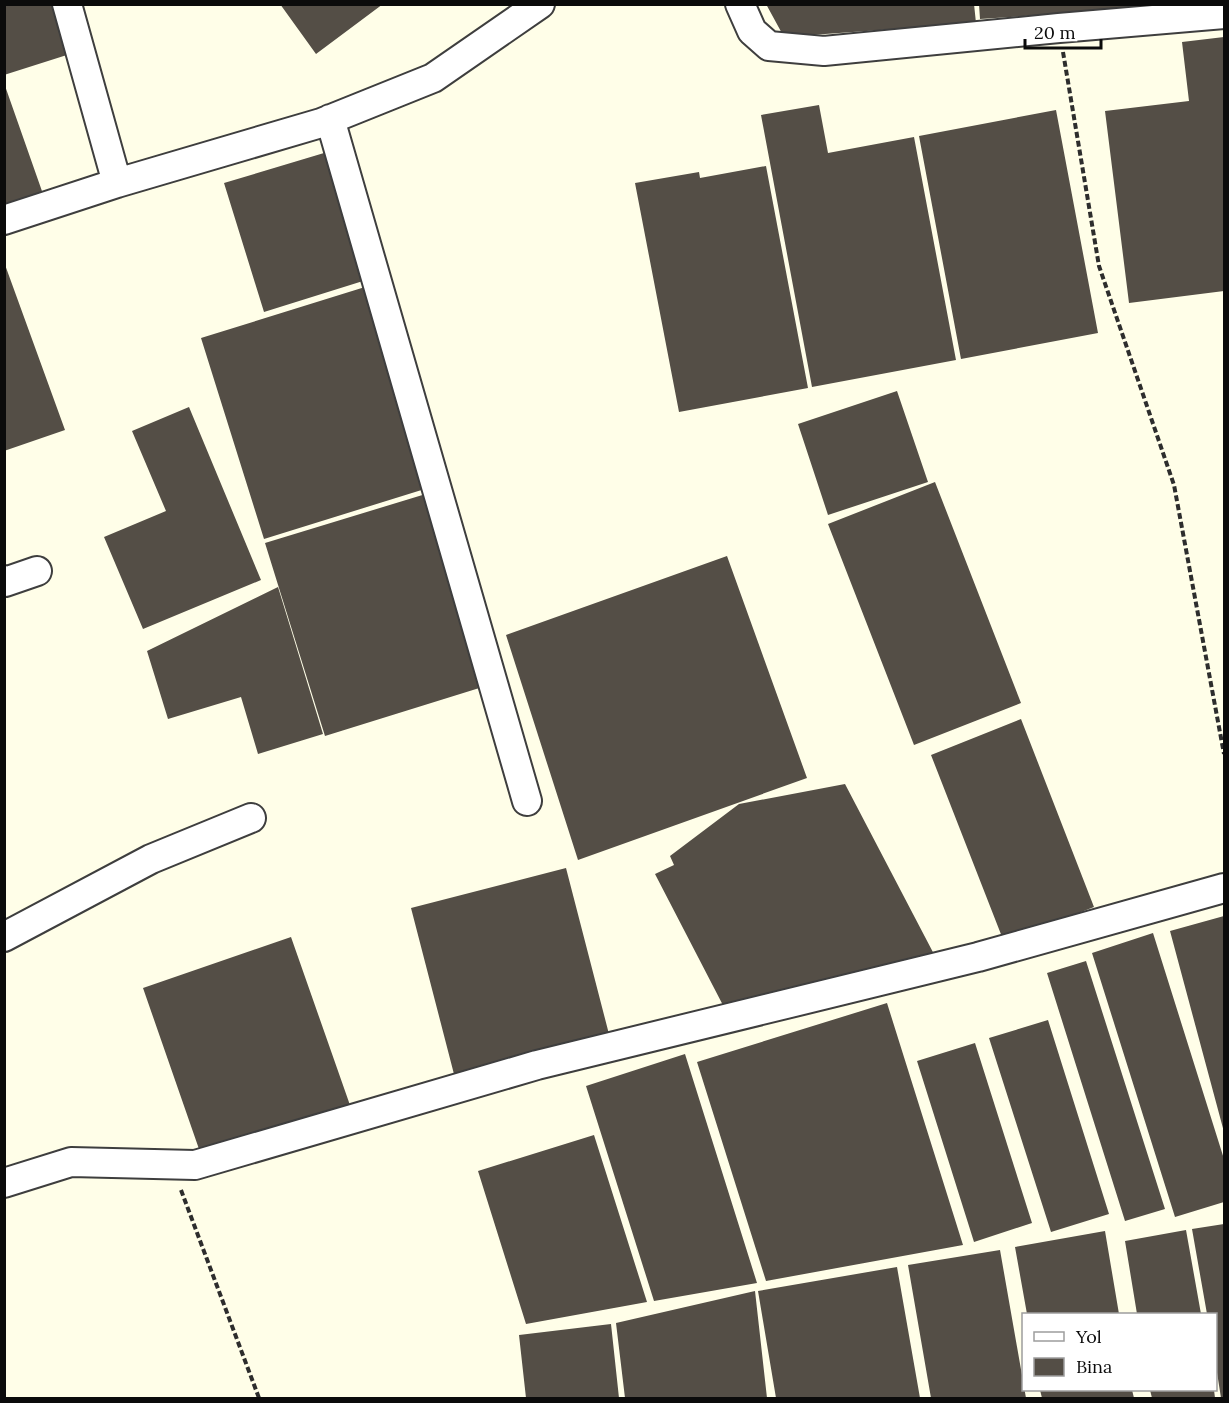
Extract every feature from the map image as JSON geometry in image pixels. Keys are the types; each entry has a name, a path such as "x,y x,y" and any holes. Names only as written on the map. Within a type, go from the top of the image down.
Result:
{"street":[{"path":"67,4 117,183"},
{"path":"4,220 117,183 330,119 433,78 540,4"},
{"path":"740,4 752,31 769,46 824,51 1059,27 1224,14"},
{"path":"330,119 527,801"},
{"path":"4,580 5,582 37,571"},
{"path":"4,937 151,859 251,818"},
{"path":"4,1183 71,1162 195,1165 537,1065 978,957 1224,888"}],"path":[{"path":"1059,27 1099,266 1174,485 1224,754"},
{"path":"171,1164 259,1398"}],"building":[{"path":"4,4 56,4 70,54 4,75"},
{"path":"280,4 383,4 316,54"},
{"path":"766,4 974,4 976,23 784,37"},
{"path":"979,4 1145,4 1145,8 980,19"},
{"path":"1224,37 1224,291 1129,303 1105,111 1189,101 1182,42"},
{"path":"4,83 43,194 4,206"},
{"path":"819,105 828,153 914,137 956,360 812,387 761,115"},
{"path":"1056,110 1098,333 961,359 919,136"},
{"path":"324,153 363,281 264,312 224,183"},
{"path":"766,166 808,388 679,412 635,183 699,172 700,178"},
{"path":"4,262 65,430 4,451"},
{"path":"365,287 428,488 264,539 201,338"},
{"path":"897,391 928,482 828,515 798,424"},
{"path":"189,407 261,580 143,629 104,537 166,511 132,431"},
{"path":"935,482 1021,703 914,745 828,524"},
{"path":"429,493 489,685 325,736 265,543"},
{"path":"727,556 807,778 578,860 506,635"},
{"path":"278,587 323,734 258,754 241,697 168,719 147,651"},
{"path":"1021,719 1094,907 1004,942 931,755"},
{"path":"845,784 936,958 727,1013 655,874 674,865 670,856 739,804"},
{"path":"566,868 610,1038 455,1078 411,908"},
{"path":"1224,916 1224,1132 1170,931"},
{"path":"1153,933 1224,1159 1224,1202 1175,1217 1092,953"},
{"path":"291,937 351,1108 199,1149 143,988"},
{"path":"1086,961 1165,1209 1125,1221 1047,973"},
{"path":"887,1003 963,1245 766,1281 697,1062"},
{"path":"1048,1020 1109,1214 1051,1232 989,1038"},
{"path":"975,1043 1032,1223 974,1242 917,1061"},
{"path":"685,1054 757,1283 654,1301 586,1086"},
{"path":"594,1135 647,1302 526,1324 478,1171"},
{"path":"1224,1224 1224,1398 1221,1398 1217,1372 1217,1313 1207,1313 1192,1229"},
{"path":"1186,1230 1201,1313 1137,1313 1125,1241"},
{"path":"1105,1231 1119,1313 1027,1313 1015,1247"},
{"path":"1000,1250 1022,1375 1022,1391 1025,1391 1026,1398 931,1398 908,1265"},
{"path":"897,1267 920,1398 776,1398 758,1291"},
{"path":"755,1291 767,1398 625,1398 616,1323"},
{"path":"611,1324 619,1398 526,1398 519,1335"},
{"path":"1040,1391 1132,1391 1134,1398 1042,1398"},
{"path":"1150,1391 1214,1391 1215,1398 1152,1398"}]}
